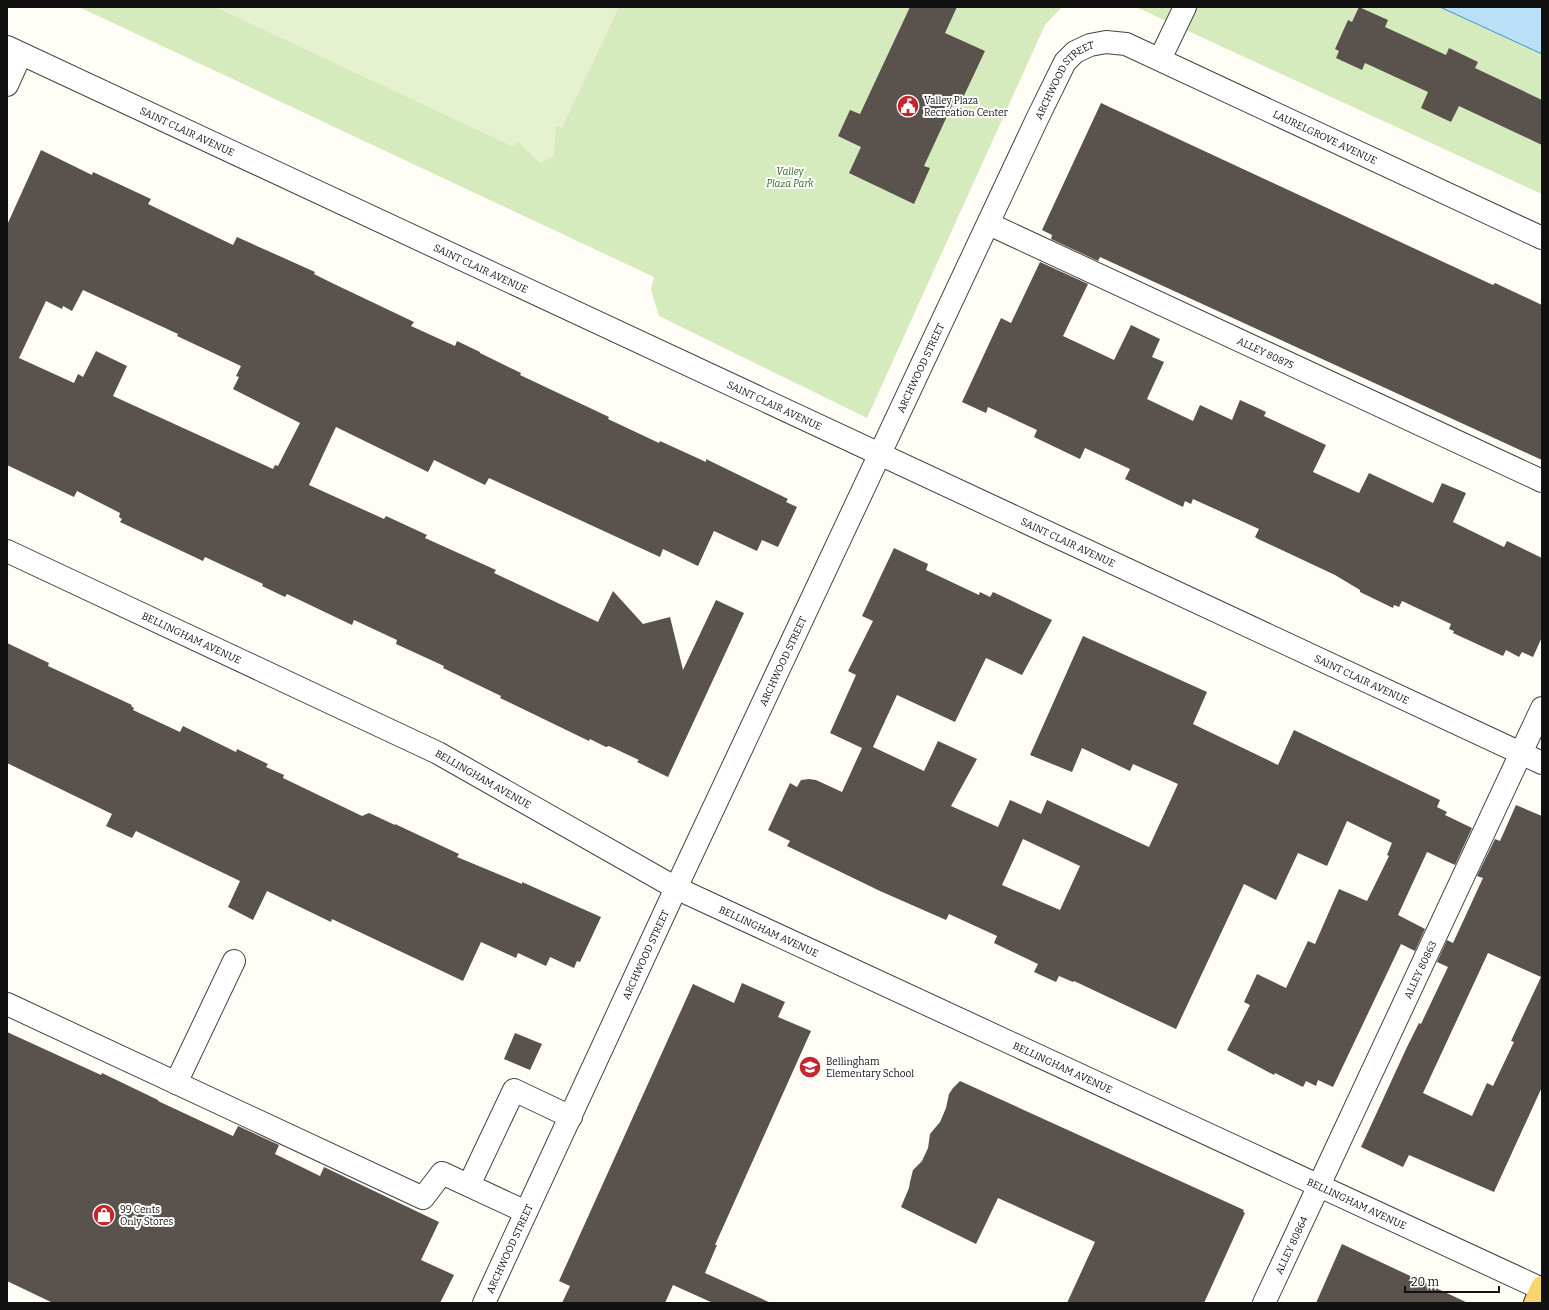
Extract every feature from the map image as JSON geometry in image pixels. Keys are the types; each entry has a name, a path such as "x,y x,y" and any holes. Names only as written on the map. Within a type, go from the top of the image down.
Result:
{"street":[{"path":"1160,59 1185,7"},
{"name":"LAURELGROVE AVENUE","path":"1106,42 1126,44 1160,59 1542,238"},
{"name":"ARCHWOOD STREET","path":"484,1303 676,888 1065,62 1076,52 1090,45 1106,42"},
{"path":"7,85 14,50"},
{"name":"SAINT CLAIR AVENUE","path":"14,50 1542,763"},
{"name":"ALLEY 80875","path":"989,224 1542,481"},
{"name":"BELLINGHAM AVENUE","path":"7,551 438,753 676,888 1318,1186 1540,1292"},
{"name":"ALLEY 80863","path":"1318,1186 1542,708"},
{"path":"176,1083 234,961"},
{"path":"7,1004 423,1198 442,1173 526,1212"},
{"path":"469,1185 514,1090 571,1117"},
{"name":"ALLEY 80864","path":"1264,1303 1318,1186"}],"green space":[{"name":"Valley Plaza Park","path":"79,7 1062,7 1045,25 867,418 659,316 651,290 654,277"},
{"path":"215,7 619,7 562,128 556,126 554,156 540,163 517,141 514,147"},
{"path":"1136,7 1542,7 1542,194"}],"water":[{"path":"1440,7 1542,7 1542,54"}],"building":[{"name":"Valley Plaza Recreation Center","path":"910,7 957,7 945,33 985,51 961,102 955,99 924,166 930,168 914,204 849,173 861,147 838,136 850,110 860,114"},
{"path":"1359,7 1388,20 1385,27 1446,55 1449,48 1478,62 1475,68 1542,100 1542,145 1459,106 1451,122 1421,108 1428,92 1365,63 1362,70 1336,58 1339,51 1335,49 1348,20 1352,22"},
{"path":"1101,103 1493,285 1495,283 1542,305 1542,460 1100,257 1098,261 1051,239 1052,235 1042,230"},
{"path":"41,150 92,175 93,172 151,199 148,204 233,245 237,237 315,272 314,274 414,322 411,326 455,346 457,341 521,373 520,375 609,417 608,419 659,443 660,441 706,462 706,459 788,499 786,502 797,507 778,547 762,540 757,551 714,531 698,566 663,549 660,557 489,478 485,485 434,460 428,472 336,427 309,485 384,519 386,516 427,535 425,538 496,570 494,573 598,622 613,591 643,624 670,617 683,670 716,600 744,613 668,777 637,762 639,760 609,746 606,747 590,739 589,741 500,698 501,696 443,668 444,666 396,644 397,640 354,620 352,625 287,594 285,597 262,586 263,584 205,557 203,561 120,522 122,519 119,517 120,513 77,491 74,497 7,465 7,225","holes":["83,290 178,334 177,336 241,366 236,376 239,377 233,389 300,423 278,466 275,465 273,469 113,396 127,366 96,351 83,377 78,374 74,383 19,358 46,301 62,309 63,306 72,311"]},
{"path":"1040,262 1088,284 1063,336 1114,360 1131,325 1160,339 1152,357 1164,362 1147,399 1193,421 1200,405 1232,420 1240,400 1266,412 1264,416 1326,445 1313,472 1359,493 1369,473 1433,503 1442,483 1466,493 1453,522 1504,547 1507,541 1542,558 1542,637 1533,657 1522,652 1519,657 1506,650 1503,656 1453,633 1454,631 1449,629 1451,624 1402,601 1399,607 1394,605 1393,608 1360,592 1360,590 1335,575 1258,539 1255,537 1259,529 1193,499 1191,504 1185,501 1183,507 1125,479 1130,469 1085,448 1080,459 1034,437 1037,430 988,407 986,413 962,402 1001,318 1011,323"},
{"path":"894,548 928,564 926,570 979,595 980,592 990,597 993,592 1052,620 1022,675 986,658 955,722 897,695 873,747 924,771 938,741 977,759 951,806 998,827 1010,800 1041,814 1047,800 1149,847 1178,784 1133,764 1130,771 1082,748 1072,772 1030,755 1083,636 1207,692 1193,724 1278,765 1294,730 1440,800 1437,807 1447,812 1445,815 1472,828 1455,865 1427,852 1398,915 1425,929 1415,951 1401,944 1333,1087 1318,1080 1316,1086 1306,1081 1303,1087 1275,1073 1274,1075 1227,1050 1250,1005 1244,1002 1257,974 1286,988 1308,941 1315,944 1339,889 1367,901 1389,856 1387,855 1392,843 1347,821 1327,866 1298,853 1276,900 1244,884 1176,1029 1074,981 1073,982 1059,976 1056,982 1034,972 1038,964 994,943 997,936 949,914 946,920 880,891 787,846 790,841 768,830 790,783 797,787 801,780 816,780 842,792 862,748 830,733 856,675 848,671 873,621 862,616","holes":["1023,839 1080,866 1060,910 1002,885"]},
{"path":"7,643 49,663 48,666 132,705 131,706 134,708 133,710 180,732 183,726 236,752 237,749 268,764 266,767 284,775 283,778 362,816 369,813 459,854 457,857 522,884 522,882 601,917 580,962 577,961 574,968 550,957 546,966 518,953 516,958 481,942 463,981 332,919 331,922 267,891 253,920 228,907 240,881 136,831 132,838 106,826 112,814 7,763"},
{"path":"1516,805 1542,816 1542,1087 1494,1192 1409,1155 1403,1167 1361,1147 1407,1047 1419,1023 1421,1024 1448,967 1437,962 1447,940 1453,943 1483,878 1477,876 1495,839 1500,841","holes":["1488,953 1541,977 1511,1041 1514,1042 1493,1086 1487,1083 1472,1116 1423,1093"]},
{"path":"742,983 785,1002 778,1017 811,1031 715,1245 717,1245 705,1273 771,1303 713,1303 673,1285 665,1303 562,1303 570,1286 559,1281 693,984 734,1003"},
{"path":"7,1032 101,1075 102,1073 233,1136 238,1126 279,1145 275,1154 320,1176 324,1167 439,1222 421,1260 454,1275 440,1303 53,1303 7,1281"},
{"path":"515,1033 542,1044 530,1070 504,1059"},
{"path":"960,1081 1244,1210 1243,1212 1245,1213 1204,1303 1067,1303 1095,1242 998,1198 976,1244 901,1207 909,1188 913,1170 922,1161 928,1148 930,1134 940,1122 946,1108 949,1094"},
{"path":"1342,1244 1468,1303 1316,1303"}],"place":[{"name":"Valley Plaza Recreation Center","path":"908,106"},
{"name":"Bellingham Elementary School","path":"810,1067"},
{"name":"99 Cents Only Stores","path":"104,1215"}]}
